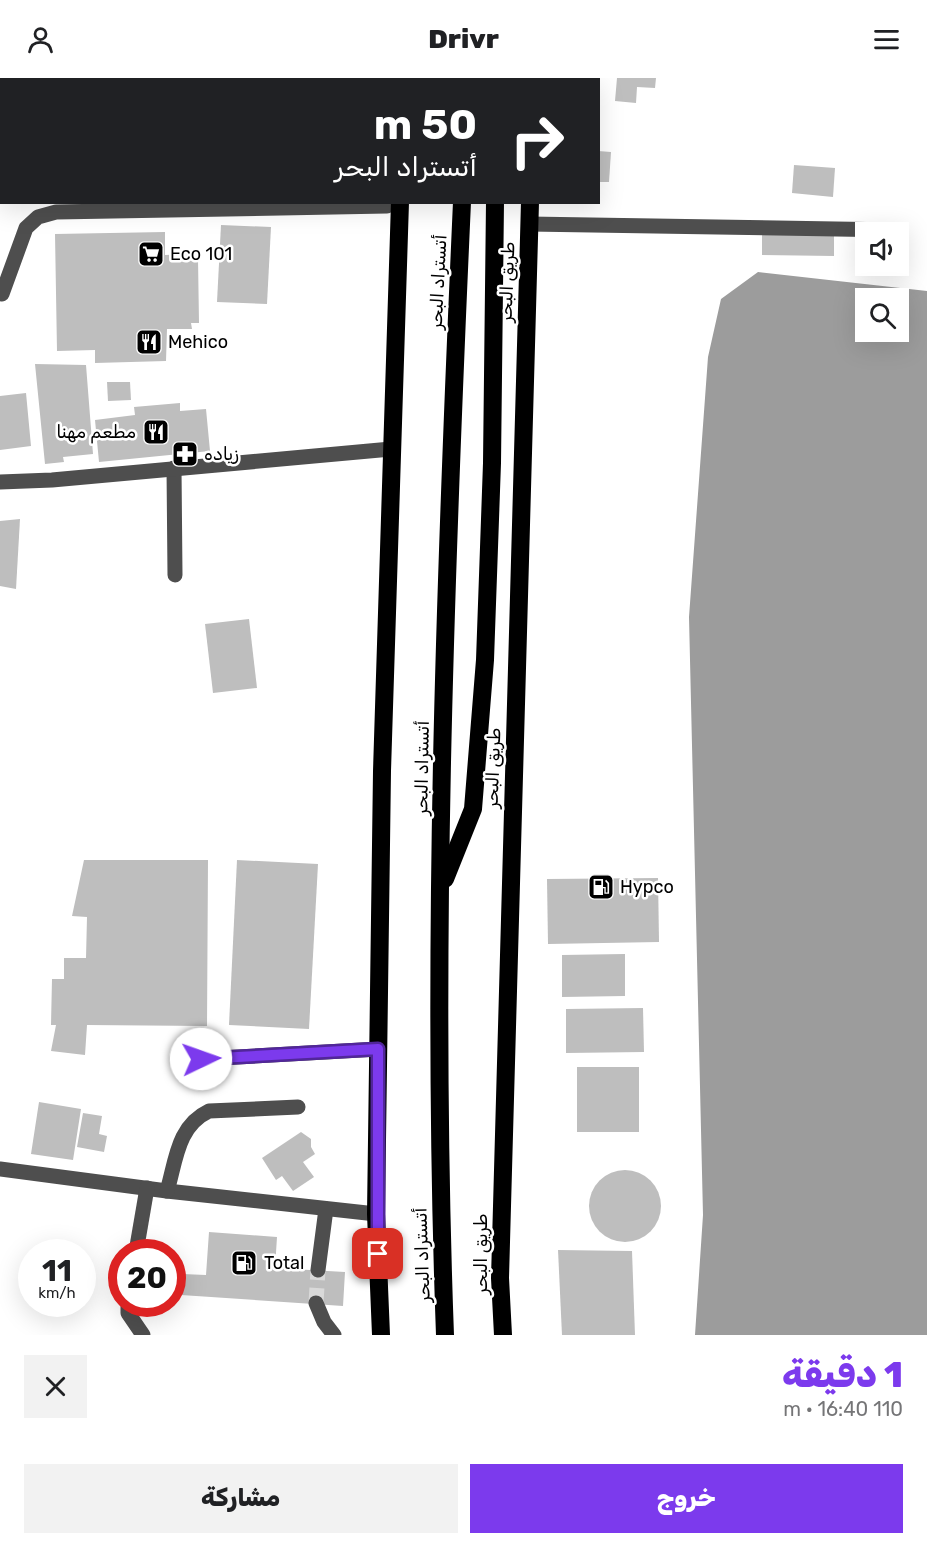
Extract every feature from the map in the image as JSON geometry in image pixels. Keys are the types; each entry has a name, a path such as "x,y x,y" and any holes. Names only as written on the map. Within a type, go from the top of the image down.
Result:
{"highway":[{"path":"381,1335 376,1214 382,771 399,247 391,204"},
{"name":"أتستراد البحر","path":"445,1335 441,1216 440,891 452,416 462,204"},
{"path":"440,891 473,809 485,660 492,463 495,204"},
{"name":"طريق البحر","path":"503,1335 500,1278 530,204"}],"street":[{"path":"2,294 27,228 39,217 56,212 391,204"},
{"path":"529,224 855,229"},
{"path":"0,482 52,480 391,449"},
{"path":"174,468 175,575"},
{"path":"201,1059 378,1049"},
{"path":"167,1191 184,1131 199,1116 209,1111 298,1107"},
{"path":"0,1169 167,1191 376,1214"},
{"path":"138,1239 147,1188"},
{"path":"318,1270 326,1209"},
{"path":"316,1304 324,1322 334,1335"},
{"path":"131,1317 143,1335"}],"shaded area":[{"path":"758,272 900,288 855,288 855,342 909,342 909,289 927,291 927,1335 695,1335 703,1215 689,617 708,357 721,299"}],"building":[{"path":"617,78 656,78 655,88 637,87 636,103 615,101"},
{"path":"600,151 611,152 609,182 600,182"},
{"path":"794,165 835,168 833,197 792,193"},
{"path":"221,225 271,227 267,304 217,302"},
{"path":"762,229 834,229 834,256 762,255"},
{"path":"165,232 165,255 190,254 190,260 198,259 199,323 191,323 192,329 167,329 166,361 95,363 95,350 57,351 55,234"},
{"path":"35,364 86,365 93,454 63,457 64,462 45,464"},
{"path":"107,382 130,382 131,400 108,401"},
{"path":"26,393 31,446 0,450 0,396"},
{"path":"180,403 180,411 206,409 210,451 99,462 95,420 135,415 134,407"},
{"path":"20,519 16,589 0,586 0,521"},
{"path":"249,619 257,688 213,693 205,624"},
{"path":"84,860 208,860 207,1026 87,1025 85,1055 51,1051 56,1025 51,1025 52,979 64,979 64,958 86,958 87,917 72,916"},
{"path":"237,860 318,864 309,1029 229,1025"},
{"path":"658,878 659,942 548,944 547,879"},
{"path":"625,954 625,996 562,997 562,955"},
{"path":"643,1008 644,1052 566,1053 566,1009"},
{"path":"577,1067 639,1067 639,1132 577,1132"},
{"path":"39,1102 81,1109 73,1160 31,1154"},
{"path":"83,1113 102,1116 99,1134 107,1136 104,1152 77,1147"},
{"path":"301,1132 311,1139 311,1147 315,1154 303,1162 314,1177 293,1191 282,1176 276,1180 262,1158"},
{"path":"625,1170 645,1176 655,1186 661,1206 655,1226 645,1236 625,1242 605,1236 595,1226 589,1206 595,1186 605,1176"},
{"path":"209,1232 277,1237 275,1268 345,1272 343,1306 186,1295 186,1274 206,1275"},
{"path":"558,1250 632,1251 635,1335 562,1335"}],"tunnel":[{"path":"316,1303 318,1270"}],"place":[{"name":"Eco 101","path":"151,254"},
{"name":"Mehico","path":"149,342"},
{"name":"مطعم مهنا","path":"156,432"},
{"name":"زياده","path":"185,454"},
{"name":"Hypco","path":"601,887"},
{"name":"Total","path":"244,1263"}],"route":[{"path":"201,1059 378,1049 376,1214 378,1254"}]}
